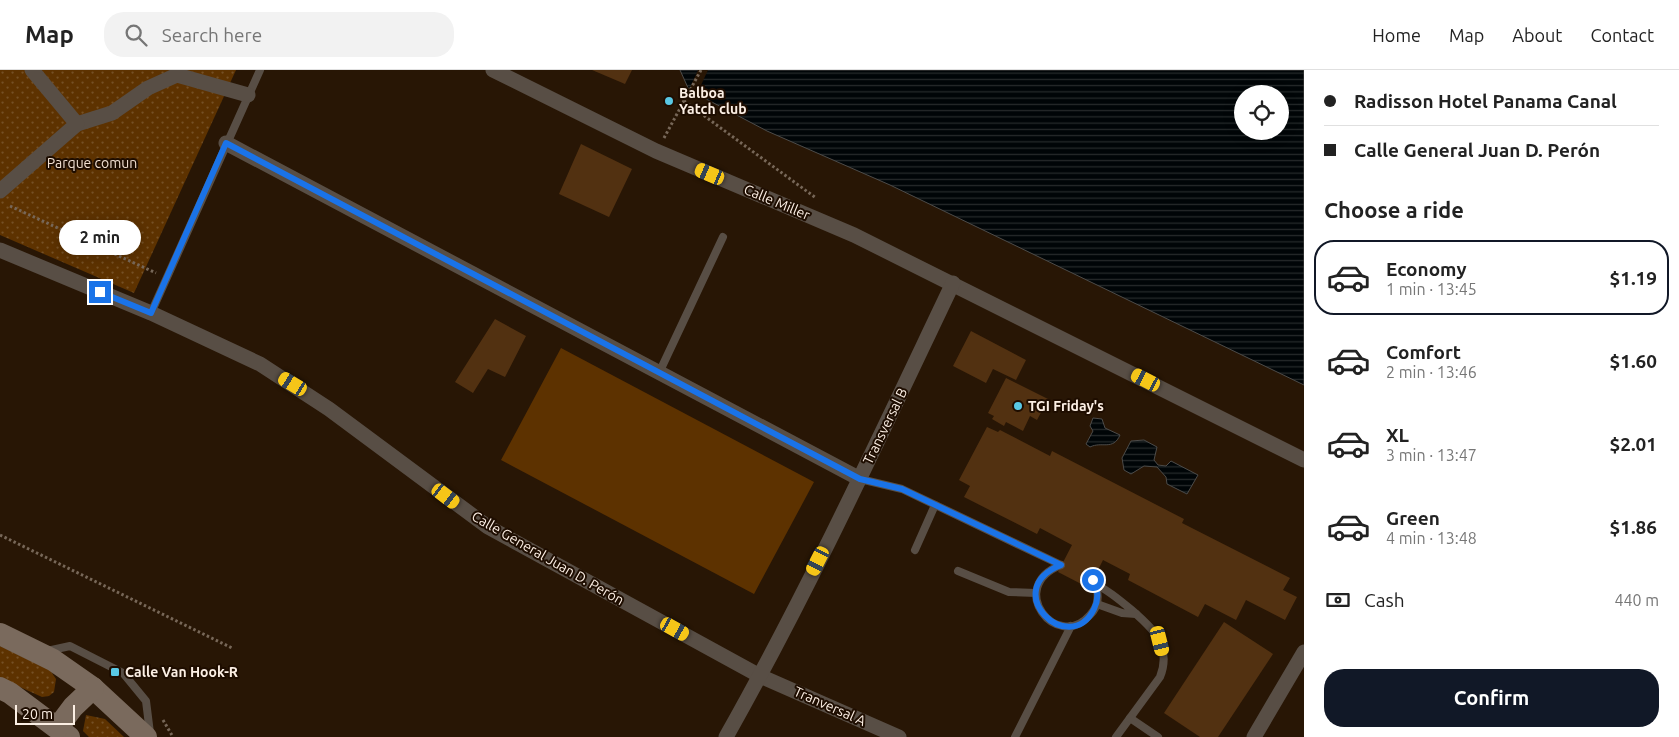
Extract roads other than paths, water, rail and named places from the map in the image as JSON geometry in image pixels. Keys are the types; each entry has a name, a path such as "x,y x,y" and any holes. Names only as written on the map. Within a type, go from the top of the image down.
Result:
{"main road":[{"path":"0,634 54,660 93,688 146,737"},
{"path":"0,688 63,732 73,707 93,688"}],"street":[{"path":"32,70 77,124"},
{"name":"Calle Miller","path":"493,70 656,152 854,235 1304,460"},
{"path":"0,190 77,124 112,113 148,88 177,75 248,95"},
{"path":"226,143 860,479"},
{"name":"Calle General Juan D. Perón","path":"0,250 151,313 228,348 285,379 329,409 488,528 760,676"},
{"name":"Transversal B","path":"726,737 760,676 860,479 953,283"},
{"path":"1254,737 1304,652"},
{"name":"Tranversal A","path":"760,676 899,737"}],"lane":[{"path":"151,313 260,70"},
{"path":"659,372 723,237"},
{"path":"860,479 902,489 1061,565 1044,575 1036,593 1040,611 1045,618 1061,626 1071,626 1086,620 1097,604 1094,582 1121,599 1136,614 1160,641 1164,667 1160,677 1116,737"},
{"path":"915,550 935,505"},
{"path":"958,571 1009,592 1036,593"},
{"path":"1097,604 1122,613 1136,614"},
{"path":"1015,737 1071,626"},
{"path":"39,653 70,646 123,672 146,701 151,737"},
{"path":"1130,718 1158,737"}],"place":[{"name":"Balboa Yatch club","path":"669,101"},
{"name":"TGI Friday's","path":"1018,406"},
{"name":"Calle Van Hook-R","path":"115,672"}],"park label":[{"name":"Parque comun","path":"92,163"}]}
